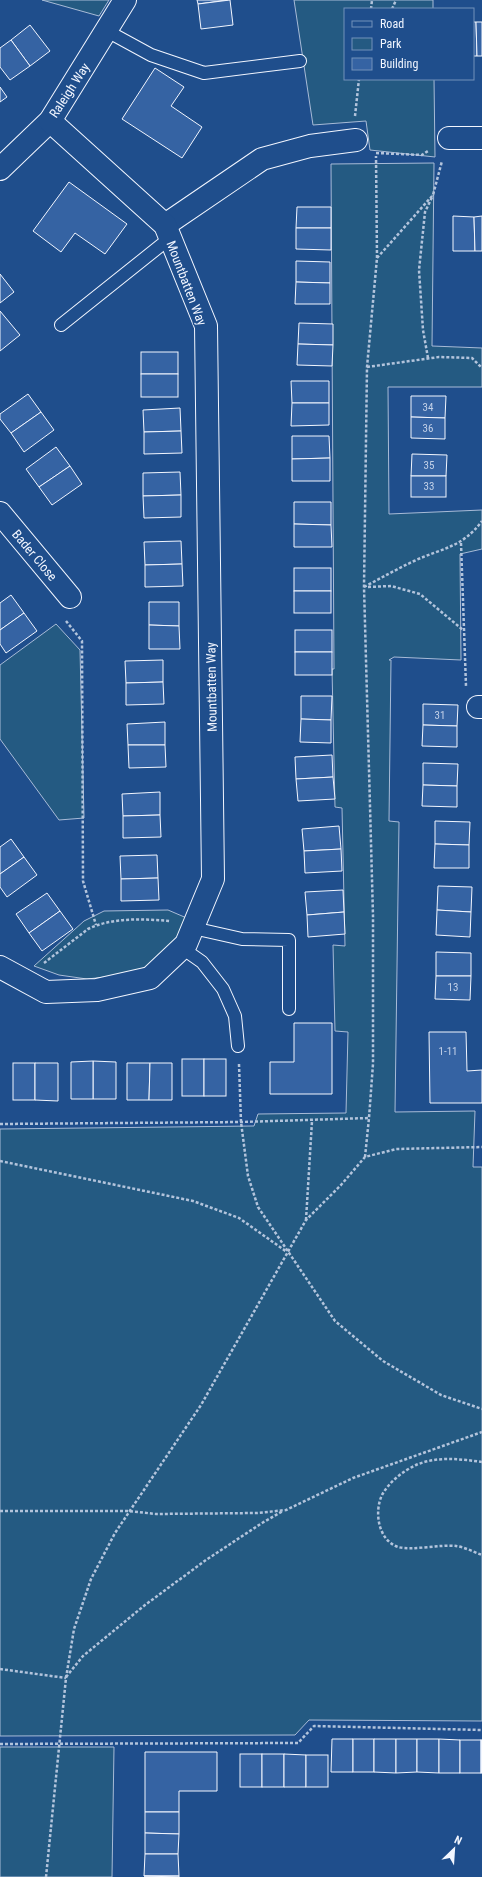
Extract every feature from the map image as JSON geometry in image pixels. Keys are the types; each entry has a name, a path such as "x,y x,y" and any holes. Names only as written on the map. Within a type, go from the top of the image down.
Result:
{"street":[{"name":"Raleigh Way","path":"0,169 50,121 125,0"},
{"name":"Mountbatten Way","path":"0,967 46,992 96,990 150,978 186,944 214,879 206,326 168,232 50,121"},
{"path":"449,138 482,138"},
{"name":"Mountbatten Way","path":"168,232 262,159 310,146 356,140"},
{"name":"Bader Close","path":"0,513 70,597"}],"lane":[{"path":"107,31 151,55 204,73 300,61"},
{"path":"61,325 168,232"},
{"path":"193,928 242,939 289,940 289,1009"},
{"path":"182,948 202,962 223,989 234,1016 238,1046"}],"path":[{"path":"360,80 354,111 356,140 376,153 422,155 449,138"},
{"path":"428,358 423,330 419,270 425,212 433,195 449,138"},
{"path":"46,1877 58,1745 66,1678 74,1629 91,1579 128,1511 201,1405 289,1253 306,1220 341,1185 365,1157 373,1064 373,916 364,587 366,367 377,258 376,153"},
{"path":"377,258 433,195"},
{"path":"366,367 439,357 472,358 482,368"},
{"path":"364,587 416,561 461,543 475,531 482,521"},
{"path":"461,543 466,707 480,707"},
{"path":"368,587 391,586 420,594 463,630"},
{"path":"70,597 62,617 82,641 83,881 96,925"},
{"path":"24,980 65,946 96,925 133,919 170,921 193,928"},
{"path":"238,1046 241,1122 248,1176 258,1207 335,1321 383,1360 441,1395 482,1409"},
{"path":"0,1124 312,1121 369,1118"},
{"path":"306,1220 312,1121"},
{"path":"365,1157 396,1149 482,1147"},
{"path":"0,1161 193,1201 239,1218 289,1253"},
{"path":"66,1678 83,1656 145,1605 206,1560 262,1523 353,1478 482,1432"},
{"path":"482,1462 460,1459 438,1459 416,1465 396,1478 382,1495 377,1516 383,1536 398,1547 428,1548 456,1546 482,1555"},
{"path":"0,1511 128,1511 156,1514 257,1513 286,1510"},
{"path":"0,1669 66,1678"},
{"path":"0,1744 298,1743 314,1726 482,1730"}],"green space":[{"path":"42,0 109,0 99,16"},
{"path":"294,0 433,0 433,8 344,8 344,80 434,80 435,157 370,150 366,121 313,125"},
{"path":"434,163 432,346 482,348 482,387 388,387 389,514 482,510 482,549 460,554 461,660 394,657 389,660 391,660 389,821 399,822 395,1112 475,1111 473,1167 482,1167 482,1721 309,1720 295,1735 0,1736 0,1129 254,1126 258,1114 346,1113 348,1032 335,1031 333,945 345,946 342,808 335,807 332,669 334,669 331,164"},
{"path":"56,624 80,650 84,818 59,820 0,739 0,665"},
{"path":"168,910 189,919 178,940 152,965 124,975 87,979 59,975 34,966 84,921 104,911"},
{"path":"0,1747 114,1747 112,1877 0,1877"}],"building":[{"path":"197,0 228,0 198,4"},
{"path":"230,0 233,25 201,29 198,4"},
{"path":"474,22 476,22 477,56 474,56"},
{"path":"476,22 482,22 482,56 477,56"},
{"path":"30,25 50,51 30,66 11,40"},
{"path":"11,40 30,66 10,80 0,67 0,48"},
{"path":"155,68 184,87 171,106 202,127 182,158 122,119"},
{"path":"0,87 7,97 0,102"},
{"path":"69,182 127,224 105,254 75,233 61,252 33,231"},
{"path":"297,207 331,207 331,228 296,228"},
{"path":"453,216 474,217 475,251 453,251"},
{"path":"482,216 482,251 475,251 474,217"},
{"path":"296,228 331,228 331,250 296,249"},
{"path":"296,261 330,262 330,283 296,282"},
{"path":"0,274 14,292 0,303"},
{"path":"296,282 330,283 330,304 295,304"},
{"path":"0,311 20,335 0,351"},
{"path":"299,323 333,324 333,345 298,344"},
{"path":"298,344 333,345 332,366 297,365"},
{"path":"141,352 178,352 178,374 141,374"},
{"path":"141,374 178,374 178,397 141,397"},
{"path":"291,381 329,381 329,403 292,403"},
{"path":"28,394 41,412 11,433 0,419 0,414"},
{"path":"411,396 446,396 445,418 411,417"},
{"path":"292,403 329,403 329,425 291,426"},
{"path":"180,408 181,431 144,432 143,410"},
{"path":"41,412 54,430 24,452 11,433"},
{"path":"411,417 445,418 445,439 411,438"},
{"path":"181,431 182,453 144,454 144,432"},
{"path":"292,436 329,436 330,458 292,459"},
{"path":"56,447 70,466 39,487 26,469"},
{"path":"412,454 447,455 446,476 411,476"},
{"path":"330,458 330,481 292,481 292,459"},
{"path":"70,466 82,484 52,505 39,487"},
{"path":"180,472 181,495 143,496 143,473"},
{"path":"411,476 446,476 446,497 411,497"},
{"path":"181,495 181,517 144,518 143,496"},
{"path":"294,502 331,502 331,525 294,524"},
{"path":"294,524 331,525 332,547 294,547"},
{"path":"181,541 182,564 145,565 144,542"},
{"path":"182,564 183,586 145,587 145,565"},
{"path":"294,568 331,568 331,591 294,591"},
{"path":"294,591 331,591 331,613 294,613"},
{"path":"11,595 24,613 0,630 0,603"},
{"path":"149,602 179,602 179,626 149,625"},
{"path":"24,613 37,631 6,653 0,644 0,630"},
{"path":"149,625 179,626 180,649 149,649"},
{"path":"295,630 332,630 332,652 295,652"},
{"path":"295,652 332,652 332,675 295,675"},
{"path":"163,660 163,682 126,683 125,661"},
{"path":"163,682 164,704 126,705 126,683"},
{"path":"301,696 332,696 331,720 301,719"},
{"path":"423,704 458,705 457,726 423,725"},
{"path":"301,719 331,720 331,743 300,742"},
{"path":"165,722 165,745 128,745 127,724"},
{"path":"423,725 457,726 457,747 422,746"},
{"path":"128,745 165,745 166,767 129,768"},
{"path":"332,755 333,777 296,779 295,757"},
{"path":"423,763 458,764 457,786 423,785"},
{"path":"333,777 335,799 298,801 296,779"},
{"path":"423,785 457,786 457,807 422,806"},
{"path":"160,792 160,815 123,816 122,794"},
{"path":"160,815 161,837 123,838 123,816"},
{"path":"435,821 470,822 469,845 435,844"},
{"path":"339,826 341,849 304,851 302,829"},
{"path":"11,839 24,857 0,874 0,847"},
{"path":"435,844 469,845 469,868 434,868"},
{"path":"341,849 342,871 305,873 304,851"},
{"path":"157,855 158,878 121,879 120,856"},
{"path":"24,857 37,875 7,897 0,887 0,874"},
{"path":"158,878 159,900 121,901 121,879"},
{"path":"438,886 472,887 471,912 437,910"},
{"path":"343,890 344,912 307,915 305,892"},
{"path":"47,893 60,911 29,933 16,914"},
{"path":"437,910 471,912 470,937 436,935"},
{"path":"60,911 73,929 42,951 29,933"},
{"path":"344,912 345,934 308,937 307,915"},
{"path":"436,952 471,953 471,976 436,976"},
{"path":"436,976 471,976 470,1000 435,999"},
{"path":"294,1023 332,1023 332,1094 270,1094 270,1062 294,1062"},
{"path":"429,1032 466,1032 467,1071 482,1070 482,1103 430,1103"},
{"path":"182,1059 204,1059 204,1096 182,1096"},
{"path":"204,1059 226,1059 226,1096 204,1096"},
{"path":"93,1061 116,1062 116,1099 93,1099"},
{"path":"93,1061 93,1099 71,1099 71,1062"},
{"path":"13,1063 35,1063 35,1100 13,1100"},
{"path":"35,1063 58,1063 58,1101 35,1100"},
{"path":"127,1063 150,1063 149,1100 127,1100"},
{"path":"150,1063 172,1063 172,1100 149,1100"},
{"path":"332,1739 353,1739 353,1772 331,1772"},
{"path":"353,1739 374,1739 374,1772 353,1772"},
{"path":"374,1739 396,1739 396,1773 374,1772"},
{"path":"396,1739 417,1739 417,1772 396,1773"},
{"path":"417,1739 439,1739 439,1773 417,1772"},
{"path":"439,1739 460,1740 460,1773 439,1773"},
{"path":"460,1740 481,1740 481,1773 460,1773"},
{"path":"482,1740 482,1773 481,1773"},
{"path":"145,1752 217,1752 217,1791 179,1791 179,1812 145,1812"},
{"path":"240,1754 262,1754 262,1787 240,1787"},
{"path":"262,1754 284,1754 284,1787 262,1787"},
{"path":"284,1754 306,1755 306,1787 284,1787"},
{"path":"306,1755 328,1755 328,1787 306,1787"},
{"path":"145,1812 179,1812 179,1834 145,1833"},
{"path":"145,1833 179,1834 178,1854 145,1854"},
{"path":"145,1854 178,1854 179,1876 144,1876"},
{"path":"144,1876 179,1876 179,1877"}]}
